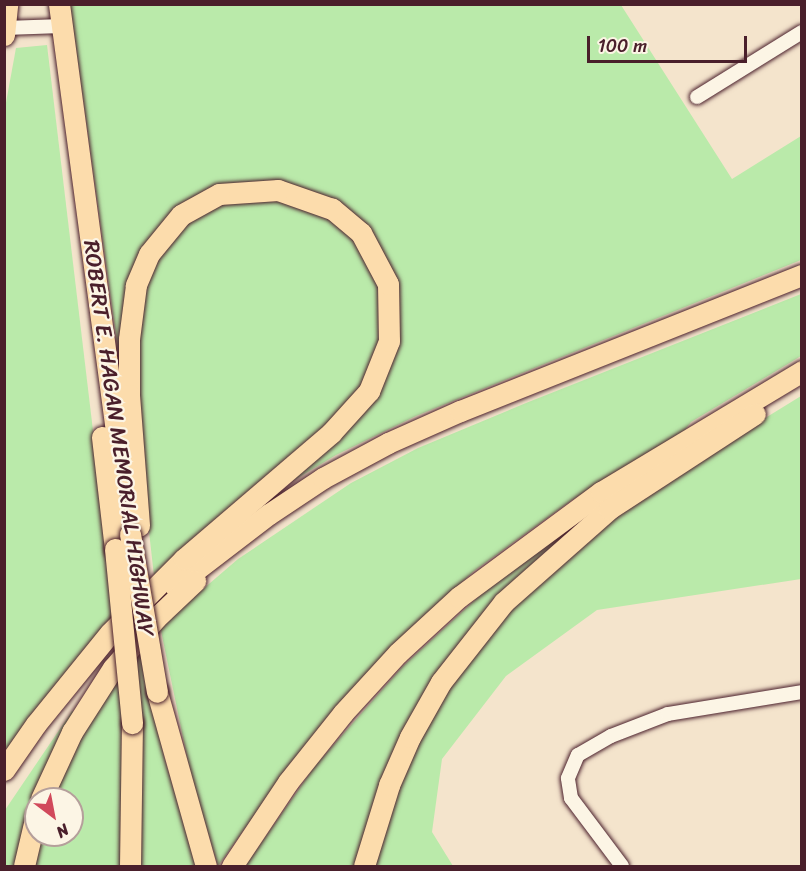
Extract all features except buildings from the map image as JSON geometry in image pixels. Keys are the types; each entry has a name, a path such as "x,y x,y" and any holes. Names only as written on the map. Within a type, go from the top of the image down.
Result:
{"highway":[{"path":"4,35 7,4"},
{"name":"ROBERT E. HAGAN MEMORIAL HIGHWAY","path":"59,4 134,530 141,608 157,692 203,857"},
{"path":"81,164 80,228 132,723 130,867"},
{"path":"4,770 36,724 110,633 184,559 332,433 369,391 380,372 389,341 388,284 361,233 332,209 278,190 219,194 180,215 149,254 136,285 129,339 134,530"},
{"path":"4,787 54,714 116,642 193,570 313,485 388,443 460,411 801,275"},
{"path":"47,787 72,732 113,668 156,618 199,578 274,520 355,471 441,429 801,285"},
{"path":"232,867 314,747 398,653 444,610 490,570 584,502 801,371"},
{"path":"364,867 389,785 410,737 441,682 504,602 609,509 801,385"},
{"path":"24,867 29,847"}],"street":[{"path":"5,28 62,26"},
{"path":"697,97 801,32"},
{"path":"622,867 568,789 570,768 578,755 611,736 668,714 801,692"}],"green space":[{"path":"70,5 621,5 732,179 801,136 801,260 416,416 336,455 268,496 362,413 396,290 319,194 266,181 160,228 120,364"},
{"path":"47,45 115,615 5,755 5,108 16,48"},
{"path":"252,195 305,203 353,235 381,285 385,322 364,388 343,412 154,576 142,469 137,364 146,276 171,235 208,207"},
{"path":"801,294 801,356 691,422 684,431 572,500 474,571 445,598 286,771 218,866 192,781 160,626 238,559 351,483 418,448"},
{"path":"801,396 801,579 597,610 506,676 442,759 432,832 453,866 373,866 408,761 453,678 501,618 639,496"},
{"path":"586,515 456,651 359,866 245,866 315,766 403,666 487,589"},
{"path":"140,648 165,760 197,866 137,866 135,654"},
{"path":"121,671 123,866 30,866 34,847 84,847 84,787 52,787 61,768"},
{"path":"72,711 75,713 39,787 24,787 24,832 19,866 5,866 5,810"}]}
